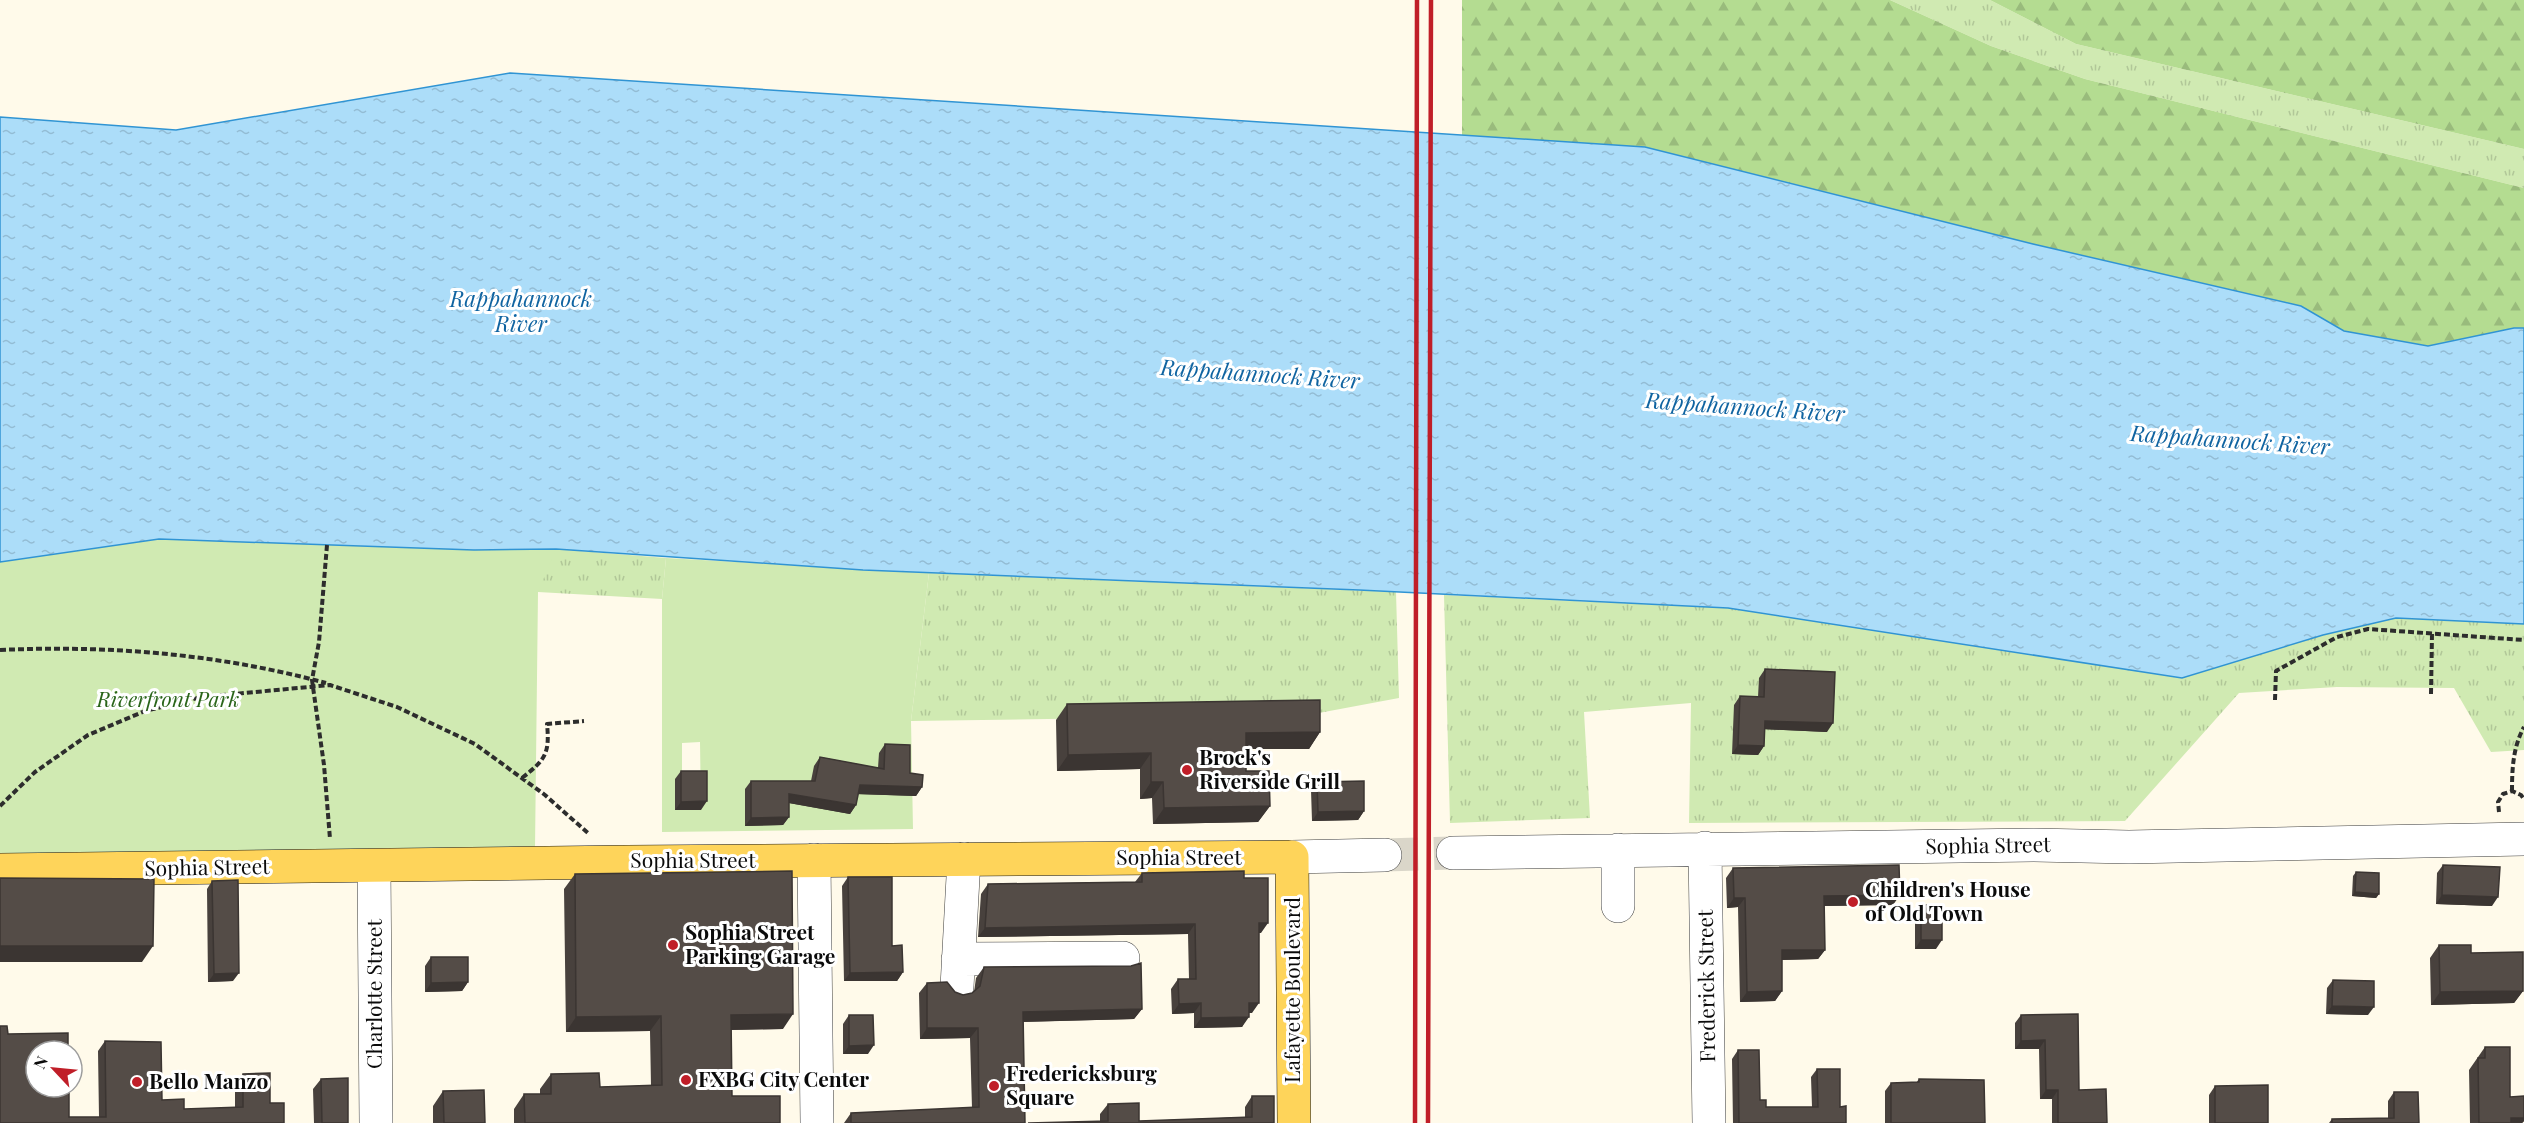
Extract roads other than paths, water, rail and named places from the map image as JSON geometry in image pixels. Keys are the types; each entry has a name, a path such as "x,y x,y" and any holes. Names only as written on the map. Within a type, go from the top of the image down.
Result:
{"main road":[{"name":"Sophia Street","path":"0,870 814,860 1292,857"},
{"name":"Lafayette Boulevard","path":"1292,857 1294,1123"}],"street":[{"name":"Sophia Street","path":"1453,853 2034,844 2129,847 2524,839"},
{"name":"Frederick Street","path":"1705,848 1709,1123"},
{"path":"1618,850 1618,906"},
{"name":"Sophia Street","path":"1292,857 1385,855"},
{"path":"964,859 958,973 1123,958"},
{"path":"814,860 817,1123"},
{"name":"Charlotte Street","path":"374,866 376,1123"}],"water":[{"name":"Rappahannock River","path":"510,73 1645,147 2033,244 2301,306 2344,331 2428,346 2514,328 2524,328 2524,624 2396,618 2323,635 2182,678 1728,608 863,570 556,549 474,550 159,539 0,562 0,117 176,130"}],"tunnel":[{"path":"1385,855 1453,853"}],"railway":[{"path":"1415,1123 1417,0"},
{"path":"1428,1123 1431,0"}],"place":[{"name":"Brock's Riverside Grill","path":"1187,770"},
{"name":"Children's House of Old Town","path":"1853,902"},
{"name":"Sophia Street Parking Garage","path":"673,945"},
{"name":"FXBG City Center","path":"686,1080"},
{"name":"Bello Manzo","path":"137,1082"},
{"name":"Fredericksburg Square","path":"994,1086"}],"park label":[{"name":"Riverfront Park","path":"168,700"}]}
